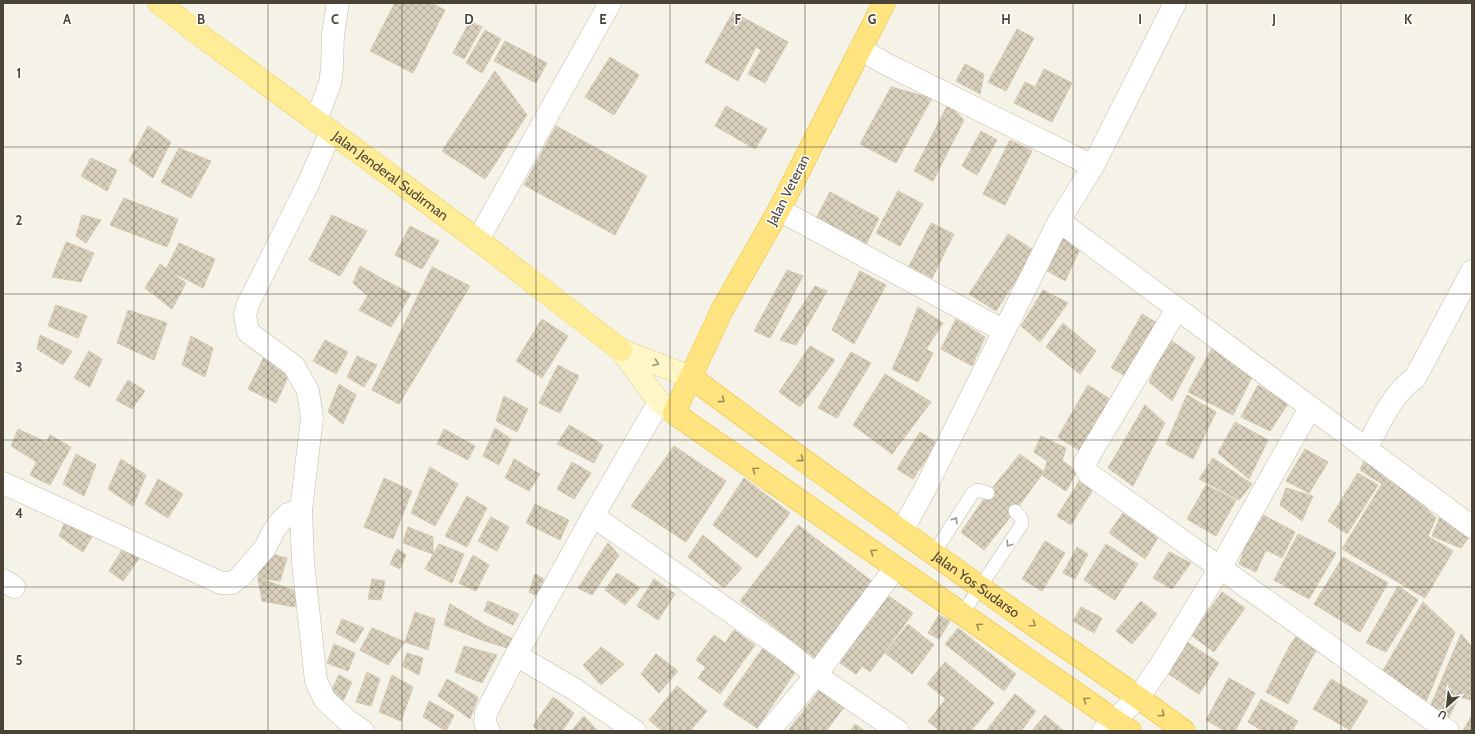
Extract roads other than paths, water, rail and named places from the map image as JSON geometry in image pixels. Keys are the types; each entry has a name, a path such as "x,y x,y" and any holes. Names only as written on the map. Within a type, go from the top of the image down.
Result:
{"highway":[{"name":"Jalan Veteran","path":"666,407 691,377 722,310 779,210 884,3"},
{"name":"Jalan Yos Sudarso","path":"691,377 902,531 1139,697 1184,731"},
{"path":"666,407 962,614 1116,727"}],"main road":[{"name":"Jalan Jenderal Sudirman","path":"159,3 478,240 621,350"},
{"path":"621,350 691,377"},
{"path":"621,350 666,407"}],"street":[{"path":"338,3 333,34 330,83 323,126 309,182 248,304 245,315 248,332 294,366 308,391 312,418 301,510 303,562 316,681 325,700 363,731"},
{"path":"478,240 610,3"},
{"path":"902,531 926,487 1059,221 1093,166 1169,5"},
{"path":"860,49 888,65 1093,166"},
{"path":"779,210 1004,332"},
{"path":"1059,221 1472,527"},
{"path":"1366,449 1398,393 1406,384 1416,378 1472,271"},
{"path":"1177,309 1085,462 1085,466 1089,474 1448,731"},
{"path":"489,731 485,723 486,713 516,655 593,516 666,407"},
{"path":"1116,727 1160,666 1220,568 1310,408"},
{"path":"3,483 221,583 232,583 240,577 265,548 280,522 288,514 301,510"},
{"path":"593,516 786,650 816,675 898,731"},
{"path":"770,731 816,675 895,568"},
{"path":"516,655 574,689 635,731"}],"lane":[{"path":"934,553 972,494 978,490 988,493"},
{"path":"962,614 1022,524 1021,518 1015,511"}]}
